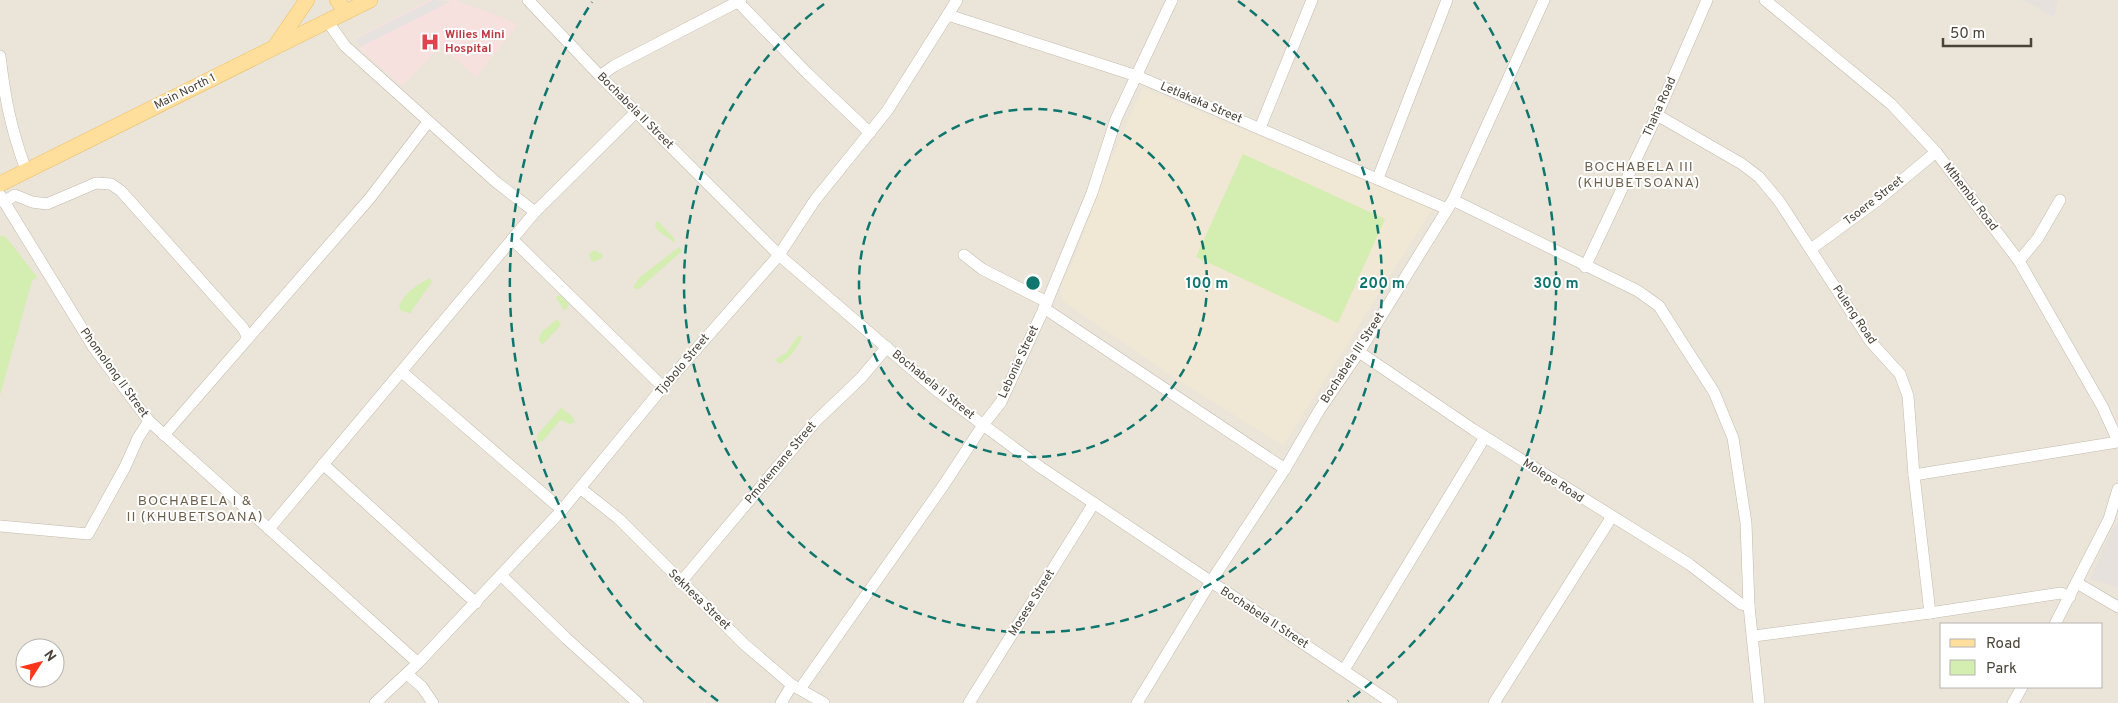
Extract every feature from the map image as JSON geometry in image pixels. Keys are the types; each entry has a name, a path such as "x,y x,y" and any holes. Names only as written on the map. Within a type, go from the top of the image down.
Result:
{"main road":[{"path":"275,46 307,0"},
{"path":"336,0 346,12"},
{"name":"Main North 1","path":"0,184 370,0"}],"street":[{"name":"Bochabela II Street","path":"528,0 600,76 779,256 982,425 1210,583 1392,703"},
{"name":"Tjobolo Street","path":"375,703 418,663 502,576 562,510 663,387 779,256 815,200 887,111 957,0"},
{"name":"Lebonie Street","path":"781,703 796,687 943,486 982,425 1001,402 1046,305 1092,193 1116,119 1172,0"},
{"path":"1260,128 1312,0"},
{"path":"1378,178 1447,0"},
{"name":"Bochabela III Street","path":"1137,703 1210,583 1285,468 1320,409 1359,352 1450,204 1544,0"},
{"name":"Thaha Road","path":"1585,267 1657,115 1707,0"},
{"name":"Mthembu Road","path":"1765,0 1892,104 1936,152 2019,261 2102,406 2118,442"},
{"path":"600,76 614,66 740,1 807,73 870,133"},
{"name":"Letlakaka Street","path":"948,15 1137,76 1378,178 1450,204 1638,291 1659,306 1714,392 1733,438 1746,523 1749,606 1754,636 1759,703"},
{"path":"328,22 345,46 496,182 534,212"},
{"path":"0,56 7,109 14,138 26,170"},
{"path":"269,529 534,212 636,112"},
{"name":"Puleng Road","path":"1657,115 1742,164 1759,178 1779,201 1870,341 1900,374 1908,396 1914,475 1930,614"},
{"path":"164,436 370,198 428,122"},
{"name":"Tsoere Street","path":"1811,249 1878,200 1936,152"},
{"path":"2,198 15,195 32,202 47,204 96,183 111,184 121,191 243,328 248,338"},
{"name":"Phomolong II Street","path":"2,198 94,348 149,421 338,589 418,663"},
{"path":"2019,261 2038,238 2060,200"},
{"path":"512,239 663,387"},
{"path":"964,255 982,269 1046,305 1285,468"},
{"name":"Pmokemane Street","path":"680,582 816,421 861,378 887,347"},
{"name":"Molepe Road","path":"1359,352 1611,518 1689,564 1741,604 1749,606"},
{"path":"402,372 562,510"},
{"path":"0,526 88,534 125,467 138,438 149,421"},
{"path":"1344,670 1485,436"},
{"path":"1914,475 2118,442"},
{"path":"323,464 476,603"},
{"name":"Sekhesa Street","path":"580,488 619,519 744,644 796,687 824,703"},
{"path":"2056,623 2109,519 2118,489"},
{"name":"Mosese Street","path":"969,703 1094,503"},
{"path":"1494,703 1611,518"},
{"path":"502,576 567,639 638,703"},
{"path":"2077,583 2118,607"},
{"path":"1754,636 1930,614 2061,593 2070,598"},
{"path":"407,674 422,687 433,703"},
{"path":"2012,703 2021,688"}],"shaded area":[{"path":"0,0 2118,0 2118,703 0,703"},
{"name":"Wilies Mini Hospital","path":"429,0 455,0 509,20 517,26 476,77 441,46 402,86 361,50 355,38"},
{"path":"433,0 451,1 360,47 356,39"},
{"path":"2023,0 2058,0 2054,17"},
{"path":"1143,88 1433,208 1283,446 1167,373 1063,301 1060,288 1075,257 1104,175"},
{"path":"2115,524 2118,525 2118,587 2090,579"}],"green space":[{"path":"1243,154 1385,219 1338,323 1196,257"},
{"path":"658,221 674,238 675,243 657,230 655,224"},
{"path":"0,236 5,236 37,277 32,281 0,395"},
{"path":"679,247 682,251 639,289 633,287 640,277"},
{"path":"595,250 603,255 602,258 594,262 589,254"},
{"path":"430,278 432,282 410,313 401,311 399,306 408,292"},
{"path":"560,295 569,303 567,309 563,310 557,300 556,297"},
{"path":"557,319 561,325 543,344 539,338 542,332"},
{"path":"799,335 802,337 793,352 780,364 777,362 776,359 786,353"},
{"path":"561,408 572,416 575,422 569,424 560,420 543,441 537,442 537,435"}],"place":[{"name":"Wilies Mini Hospital","path":"430,42"}],"district":[{"name":"BOCHABELA III (KHUBETSOANA)","path":"1639,176"},
{"name":"BOCHABELA I & II (KHUBETSOANA)","path":"195,510"}]}
